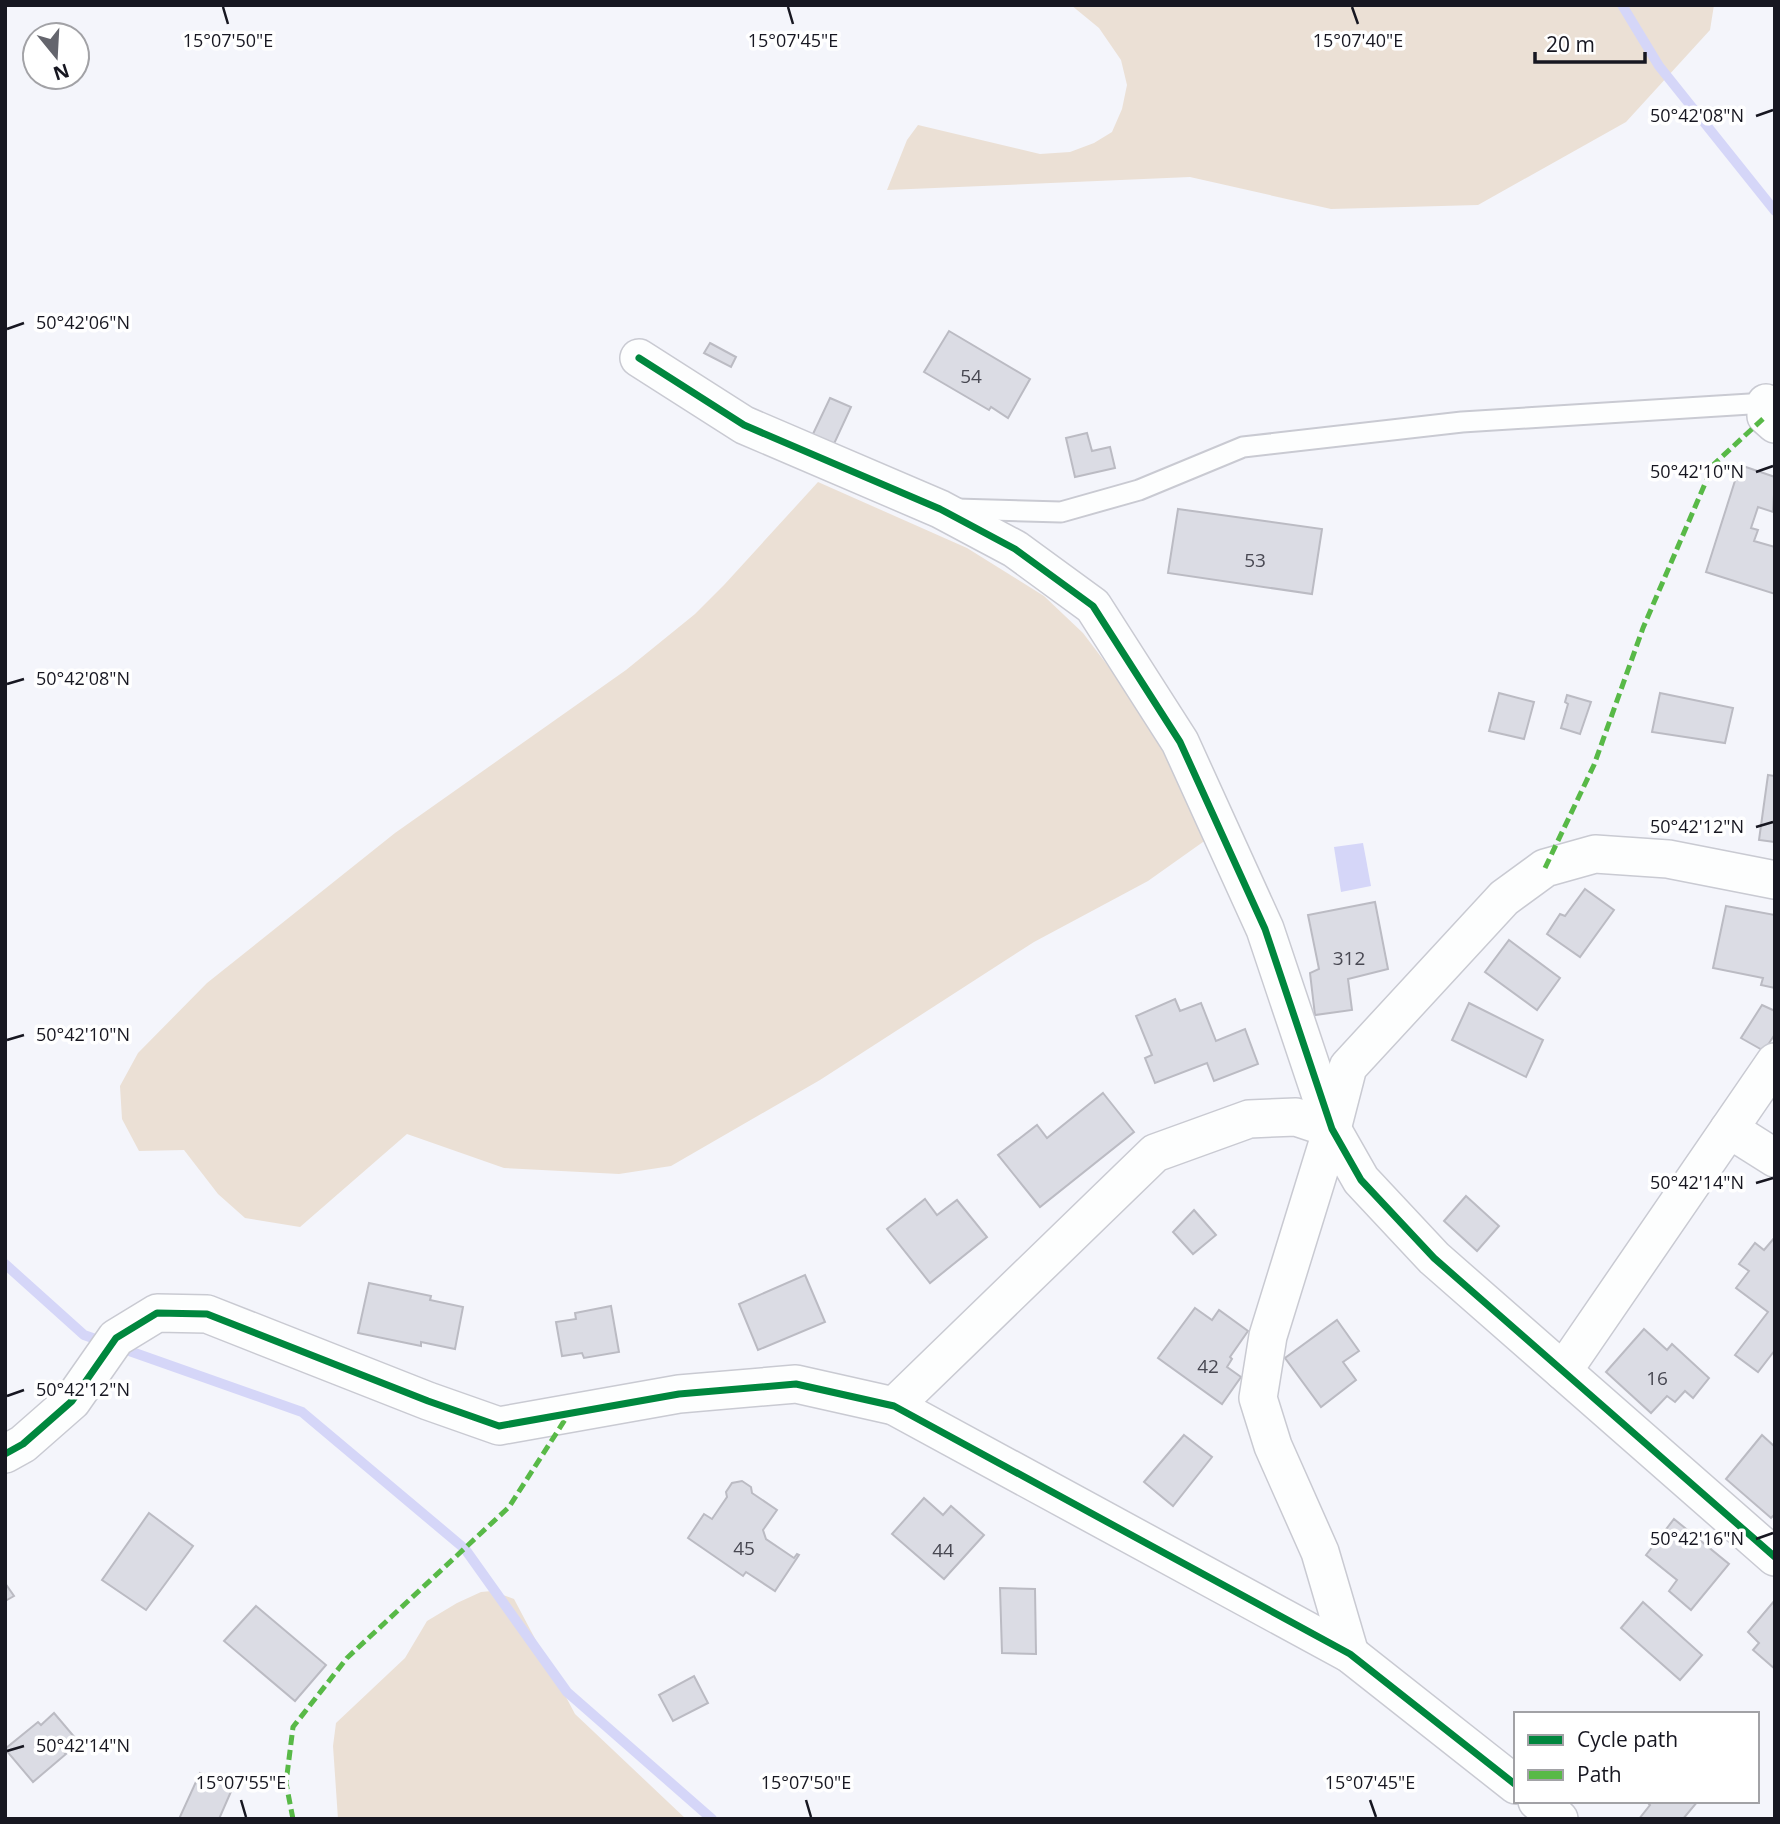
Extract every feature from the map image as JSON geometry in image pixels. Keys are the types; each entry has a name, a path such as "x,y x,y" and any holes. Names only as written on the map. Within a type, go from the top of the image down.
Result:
{"street":[{"path":"639,358 744,425 940,509 1015,549 1093,607 1173,731 1265,929 1332,1129 1361,1180 1434,1258 1775,1557"},
{"path":"1350,1654 1320,1552 1273,1446 1258,1398 1268,1336 1332,1129 1348,1068 1504,898 1545,868 1595,855 1668,859 1775,880"},
{"path":"1563,1371 1775,1062"},
{"path":"894,1406 1154,1153 1249,1119 1296,1117 1332,1129"},
{"path":"1729,1129 1775,1157"},
{"path":"5,1454 23,1444 72,1401 116,1338 158,1313 207,1314 499,1426 679,1394 796,1384 894,1406 1350,1654 1514,1783"},
{"path":"1539,1803 1559,1819"}],"lane":[{"path":"940,509 1061,512 1139,490 1243,447 1462,422 1772,406"}],"shaded area":[{"path":"1071,5 1714,5 1710,30 1626,122 1478,205 1331,209 1190,177 887,190 907,140 918,125 1040,154 1070,152 1094,143 1112,132 1122,109 1127,85 1121,60 1099,28"},
{"path":"818,482 967,548 1044,596 1083,633 1173,752 1210,837 1148,881 1034,942 820,1080 671,1166 619,1174 504,1168 407,1134 300,1227 245,1218 218,1194 184,1150 139,1151 122,1119 120,1086 138,1053 207,983 395,833 626,670 695,614"},
{"path":"492,1591 514,1599 575,1714 686,1819 338,1819 333,1746 336,1723 405,1658 427,1621 457,1603 481,1592"}],"water":[{"path":"1363,843 1371,886 1341,892 1334,847"}],"building":[{"path":"949,331 1030,379 1008,418 991,407 989,410 924,372"},
{"path":"710,343 736,357 731,367 704,353"},
{"path":"830,398 851,407 833,446 812,436"},
{"path":"1087,433 1092,451 1110,447 1115,468 1075,477 1066,438"},
{"path":"1740,465 1775,477 1773,512 1758,507 1751,528 1758,530 1754,541 1775,547 1775,594 1706,572"},
{"path":"1178,509 1322,529 1312,594 1168,573"},
{"path":"1499,693 1534,702 1524,739 1489,731"},
{"path":"1660,693 1733,708 1725,743 1652,732"},
{"path":"1567,695 1591,702 1580,734 1561,728 1568,704 1565,702"},
{"path":"1768,775 1775,776 1775,842 1759,840"},
{"path":"1585,889 1614,910 1580,957 1547,934 1560,914 1565,916"},
{"path":"1375,902 1388,969 1348,979 1352,1010 1315,1015 1310,973 1319,969 1308,915"},
{"path":"1726,906 1775,915 1775,988 1761,985 1763,978 1713,968"},
{"path":"1509,940 1560,978 1537,1010 1485,972"},
{"path":"1175,999 1180,1011 1201,1003 1216,1041 1245,1029 1258,1064 1214,1081 1207,1063 1155,1083 1145,1058 1152,1055 1136,1016"},
{"path":"1469,1003 1543,1040 1526,1077 1452,1040"},
{"path":"1762,1005 1775,1011 1775,1034 1764,1051 1741,1038"},
{"path":"1103,1093 1134,1132 1040,1207 998,1155 1037,1125 1047,1138"},
{"path":"1466,1196 1499,1226 1477,1251 1444,1221"},
{"path":"925,1199 937,1215 957,1200 987,1237 930,1283 887,1229"},
{"path":"1194,1210 1216,1235 1193,1254 1173,1232"},
{"path":"1775,1237 1775,1350 1758,1372 1735,1355 1768,1312 1736,1288 1749,1271 1739,1264 1755,1243 1764,1250"},
{"path":"805,1275 825,1322 758,1350 739,1304"},
{"path":"369,1283 431,1296 430,1300 463,1307 455,1349 421,1342 421,1346 358,1333"},
{"path":"611,1306 619,1352 584,1358 582,1353 562,1356 556,1322 576,1319 575,1313"},
{"path":"1195,1308 1212,1320 1219,1310 1248,1331 1230,1357 1232,1359 1227,1367 1241,1377 1222,1404 1158,1358"},
{"path":"1337,1320 1359,1351 1343,1362 1356,1380 1321,1407 1285,1358"},
{"path":"1644,1329 1667,1350 1672,1344 1709,1378 1693,1398 1685,1391 1675,1402 1667,1396 1651,1413 1606,1372"},
{"path":"1184,1435 1212,1457 1173,1506 1144,1482"},
{"path":"1762,1435 1775,1447 1775,1514 1771,1518 1726,1479"},
{"path":"742,1481 751,1487 752,1493 777,1510 763,1530 766,1539 794,1558 799,1555 775,1591 746,1572 743,1576 688,1538 704,1514 712,1519 727,1497 726,1492 732,1483"},
{"path":"924,1498 943,1515 951,1506 984,1535 944,1579 892,1534"},
{"path":"149,1513 193,1546 146,1610 102,1580"},
{"path":"1674,1519 1729,1564 1691,1610 1669,1591 1677,1580 1646,1555"},
{"path":"5,1583 14,1596 5,1601"},
{"path":"1000,1588 1035,1589 1036,1654 1002,1653"},
{"path":"1775,1600 1775,1669 1753,1650 1759,1643 1748,1632"},
{"path":"1643,1602 1702,1655 1680,1680 1621,1628"},
{"path":"256,1606 326,1665 295,1701 224,1641"},
{"path":"694,1676 708,1703 673,1721 659,1695"},
{"path":"54,1713 77,1740 63,1751 66,1754 33,1782 5,1749 38,1722 41,1725"},
{"path":"200,1773 233,1787 219,1819 179,1819"},
{"path":"1648,1803 1696,1803 1683,1819 1639,1819 1650,1805"}],"waterway":[{"path":"1622,5 1659,66 1775,211"},
{"path":"5,1264 84,1335 302,1412 465,1549 567,1692 712,1819"}],"marked path":[{"path":"1545,868 1594,765 1643,628 1713,465 1766,416"},
{"path":"293,1819 286,1783 293,1727 347,1658 509,1507 568,1415"}],"cycle path":[{"path":"639,358 744,425 940,509 1015,549 1093,606 1180,742 1265,929 1332,1129 1361,1180 1434,1258 1775,1557"},
{"path":"5,1454 23,1444 72,1401 116,1338 157,1313 207,1314 499,1426 679,1394 796,1384 894,1406 1350,1654 1514,1783"}]}
